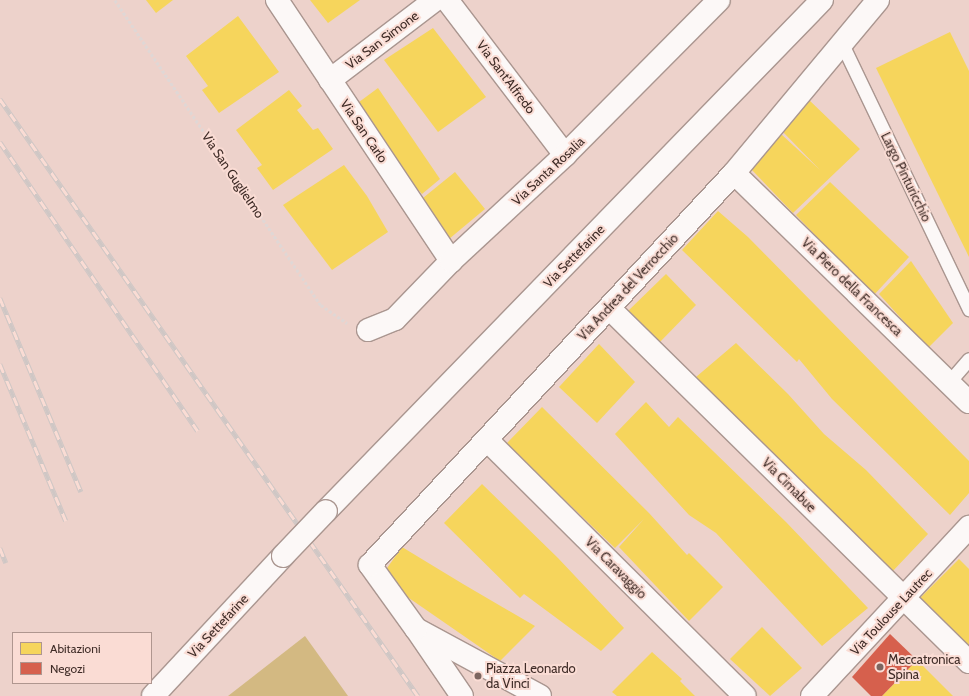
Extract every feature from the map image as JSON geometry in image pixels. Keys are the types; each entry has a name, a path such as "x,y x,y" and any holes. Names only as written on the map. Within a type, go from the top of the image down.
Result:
{"street":[{"name":"Via San Carlo","path":"277,0 451,261"},
{"name":"Via San Simone","path":"330,80 435,0"},
{"name":"Via Sant'Alfredo","path":"447,0 566,155"},
{"name":"Via Santa Rosalia","path":"368,330 395,318 451,261 566,155 719,0"},
{"name":"Via Settefarine","path":"153,696 326,511 822,0"},
{"name":"Via Andrea del Verrocchio","path":"416,629 370,565 734,173 842,46 878,0"},
{"name":"Via Piero della Francesca","path":"734,173 969,402"},
{"name":"Via Cimabue","path":"609,308 969,662"},
{"name":"Via Caravaggio","path":"486,440 745,696"},
{"name":"Via Toulouse Lautrec","path":"812,696 969,527"},
{"path":"416,629 462,696"},
{"path":"416,629 540,696"}],"lane":[{"name":"Largo Pinturicchio","path":"842,46 969,309"},
{"path":"948,382 969,359"}],"path":[{"name":"Via San Guglielmo","path":"115,0 321,305 341,321 368,330"}],"shaded area":[{"path":"305,636 348,696 228,696"}],"building: Abitazioni":[{"path":"146,0 173,0 156,13"},
{"path":"310,0 360,0 328,23"},
{"path":"238,16 279,72 219,113 202,90 208,86 186,56"},
{"path":"433,28 486,97 438,132 384,60"},
{"path":"950,32 969,71 969,257 876,68"},
{"path":"378,88 440,179 422,194 405,176 355,105"},
{"path":"289,90 302,106 297,110 313,130 318,128 333,149 273,190 257,168 262,165 236,130"},
{"path":"808,99 860,149 793,213 751,169 781,134 820,170 783,132"},
{"path":"344,165 367,196 388,232 332,270 283,205"},
{"path":"455,172 485,209 449,239 418,202"},
{"path":"830,182 909,257 873,296 796,215"},
{"path":"718,211 748,237 969,461 969,493 950,515 832,399 799,359 797,362 682,250"},
{"path":"911,261 953,323 928,348 879,294"},
{"path":"666,274 696,305 659,343 627,312"},
{"path":"736,343 788,394 824,434 866,470 928,534 891,573 696,377"},
{"path":"599,344 635,382 597,423 559,387"},
{"path":"646,402 669,427 678,417 786,522 868,608 822,646 716,533 689,515 615,434"},
{"path":"542,407 649,513 687,555 689,553 723,587 689,621 619,547 644,519 615,548 506,444"},
{"path":"482,484 558,558 624,628 601,651 524,594 520,598 444,523"},
{"path":"402,547 535,626 500,661 380,578"},
{"path":"959,559 969,569 969,650 919,599"},
{"path":"762,627 802,668 770,696 730,659"},
{"path":"652,652 682,679 680,681 695,696 617,696 612,692"},
{"path":"917,660 953,696 882,696"}],"building: Negozi":[{"path":"890,634 917,660 882,696 871,696 852,677"}],"railway":[{"path":"0,99 418,696"},
{"path":"0,142 198,431"},
{"path":"0,298 81,492"},
{"path":"0,364 66,521"},
{"path":"0,548 6,563"}],"place":[{"name":"Meccatronica Spina","path":"880,667"},
{"name":"Piazza Leonardo da Vinci","path":"478,676"}]}
